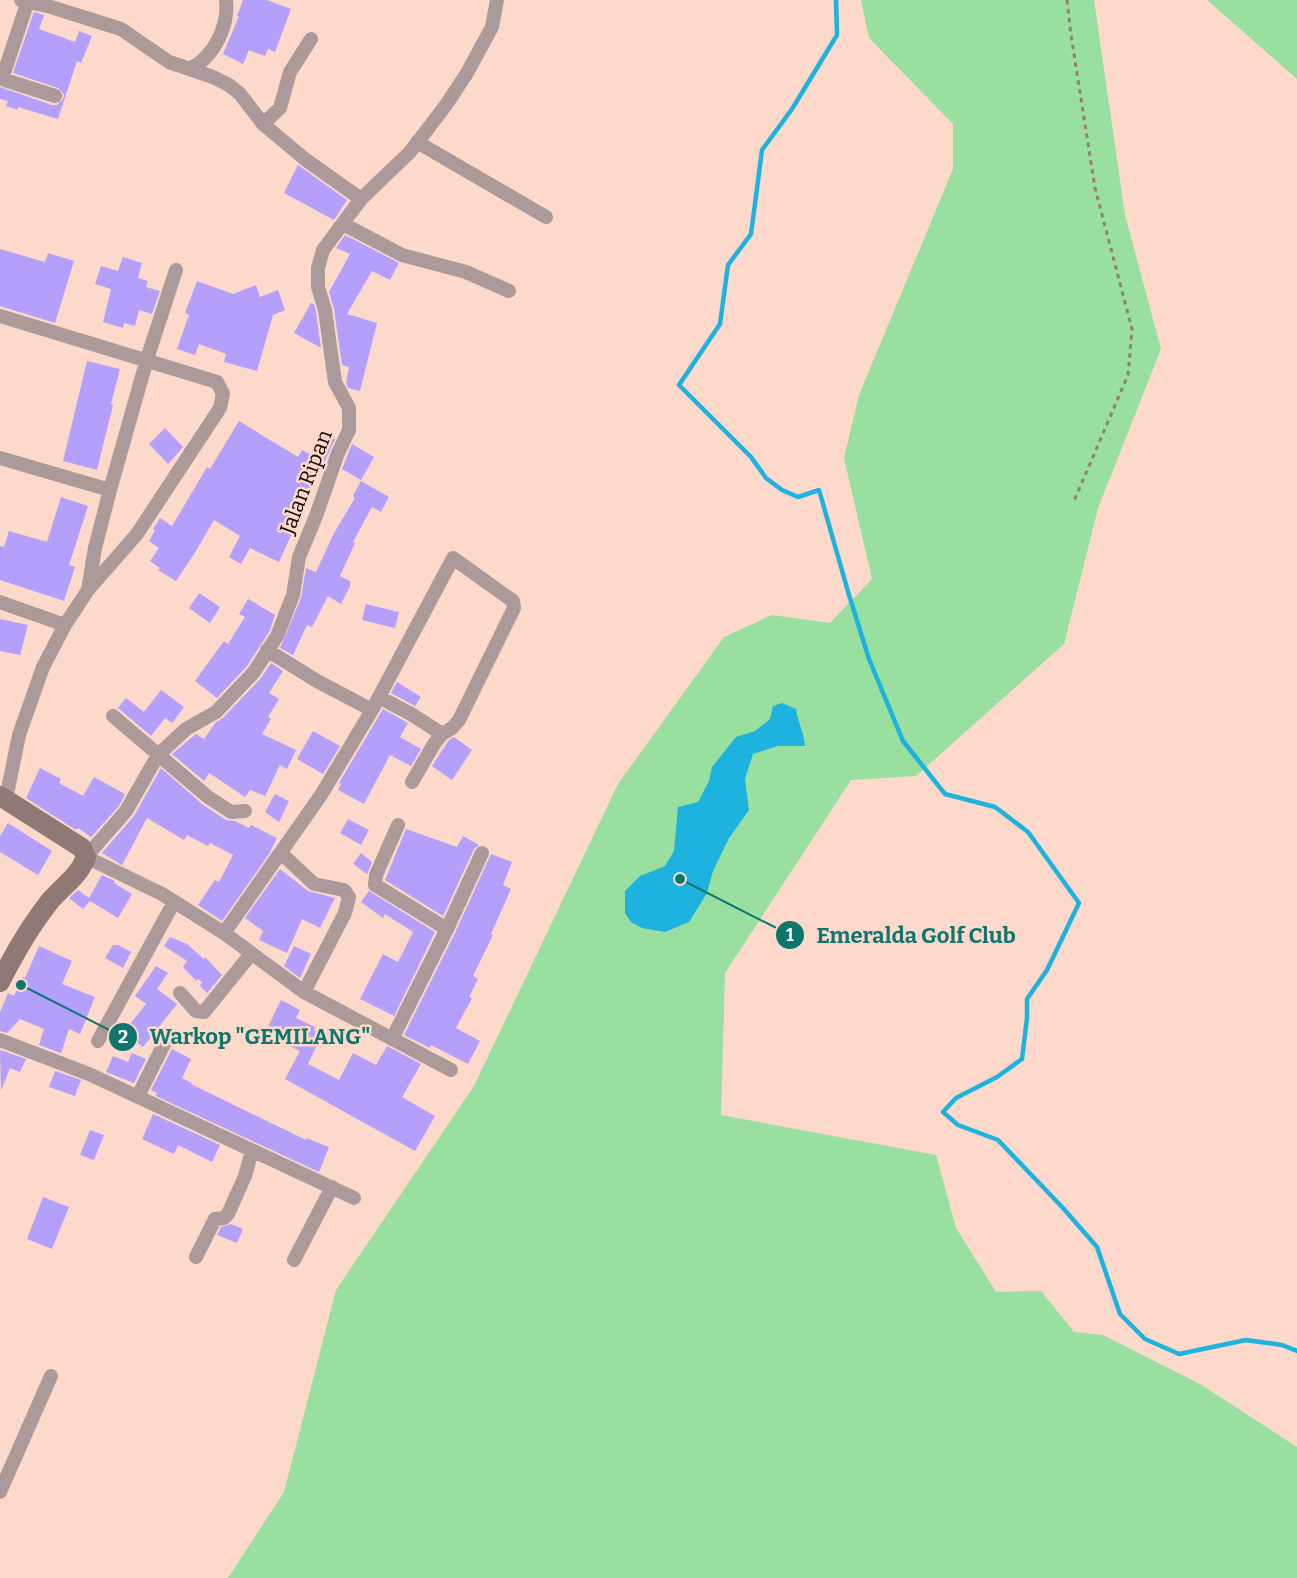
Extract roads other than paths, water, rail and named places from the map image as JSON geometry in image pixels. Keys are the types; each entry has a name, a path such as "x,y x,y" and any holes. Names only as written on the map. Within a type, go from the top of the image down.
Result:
{"street":[{"path":"190,69 200,64 208,56 217,40 227,11 226,0"},
{"name":"Jalan Ripan","path":"86,857 126,811 158,755 186,729 216,712 254,672 277,636 293,595 299,557 338,453 349,430 349,408 335,382 325,310 318,287 318,268 324,250 361,199 410,152 467,73 492,27 497,0"},
{"path":"55,96 5,80 3,76 24,1 121,28 169,62 229,85 240,94 263,124 306,160 361,199"},
{"path":"263,124 280,108 290,72 311,39"},
{"path":"417,142 546,217"},
{"path":"343,224 402,255 466,272 509,291"},
{"path":"88,590 95,548 110,490 147,359 176,270"},
{"path":"0,316 217,382 223,394 220,408 137,534 110,568 88,590 65,625 43,667 30,701 3,797 82,848 86,857 174,902 224,933 304,992 451,1070"},
{"path":"0,458 110,490"},
{"path":"224,933 321,795 372,710 453,558 513,601 514,608 459,720 434,744 412,782"},
{"path":"0,602 65,625"},
{"path":"267,650 317,681 372,710"},
{"path":"379,697 442,734"},
{"path":"113,716 208,797 231,812 245,811"},
{"path":"398,825 376,875 375,885 447,929"},
{"path":"281,853 314,884 344,890 349,897 345,913 304,992"},
{"path":"392,1039 482,853"},
{"path":"0,982 13,957 50,902 80,869 86,857"},
{"path":"98,1041 174,902"},
{"path":"180,993 196,1011 204,1012 250,954"},
{"path":"0,1040 89,1074 354,1198"},
{"path":"138,1096 164,1044"},
{"path":"196,1257 215,1219 224,1218 228,1214 245,1176 252,1150"},
{"path":"294,1260 332,1187"},
{"path":"0,1492 51,1376"}],"water":[{"path":"782,703 796,709 805,746 778,746 753,754 745,779 749,810 729,838 713,871 707,893 689,922 665,932 642,928 631,922 625,913 625,891 640,876 665,866 674,851 678,807 698,802 709,781 712,767 736,737 755,731 770,719 773,706"}],"waterway":[{"path":"836,0 837,35 792,109 762,150 751,234 728,265 720,324 679,385 751,457 766,478 782,490 798,497 819,490 869,659 903,741 945,794 995,807 1028,832 1079,903 1047,970 1027,999 1022,1059 997,1077 956,1098 943,1112 958,1125 998,1140 1063,1208 1097,1247 1120,1314 1145,1339 1179,1354 1246,1340 1282,1345 1297,1351"}],"place":[{"name":"Emeralda Golf Club","path":"680,879"},
{"name":"Warkop \"GEMILANG\"","path":"21,985"}]}
